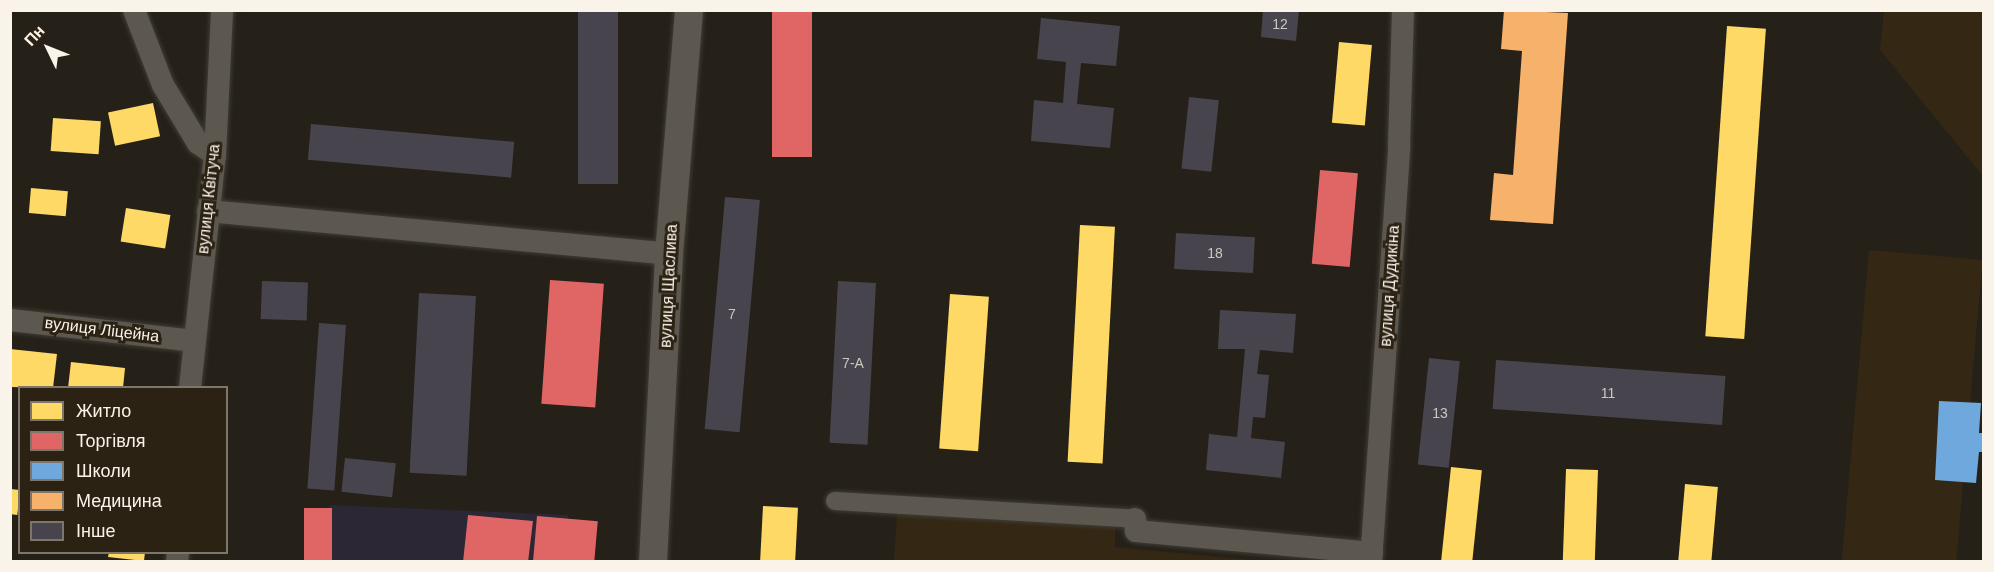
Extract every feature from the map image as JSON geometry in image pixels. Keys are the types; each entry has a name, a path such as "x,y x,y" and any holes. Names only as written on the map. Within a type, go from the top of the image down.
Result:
{"street":[{"path":"134,10 164,85 198,143 215,155"},
{"name":"вулиця Квітуча","path":"190,386 215,155 222,10"},
{"name":"вулиця Щаслива","path":"653,561 669,254 689,10"},
{"name":"вулиця Дудикіна","path":"1371,557 1399,146 1403,10"},
{"path":"208,211 669,254"},
{"name":"вулиця Ліцейна","path":"10,320 194,341"},
{"path":"835,501 1135,519 1136,531 1371,557"}],"shaded area":[{"path":"1884,11 1983,11 1983,176 1880,50"},
{"path":"1869,250 1983,260 1956,562 1842,561"},
{"path":"329,505 568,515 565,561 326,562"},
{"path":"897,513 1115,527 1115,547 1264,561 894,562"}],"building: Житло":[{"path":"1727,26 1766,29 1744,339 1705,336"},
{"path":"1339,42 1372,45 1365,126 1332,123"},
{"path":"153,103 160,136 115,146 108,113"},
{"path":"53,118 101,121 99,154 51,151"},
{"path":"31,188 68,191 66,216 29,213"},
{"path":"126,208 170,215 165,249 121,242"},
{"path":"1080,225 1115,227 1103,464 1068,462"},
{"path":"950,294 989,297 978,451 939,449"},
{"path":"10,349 57,354 53,386 10,387"},
{"path":"71,362 125,368 123,386 68,386"},
{"path":"1451,467 1482,470 1472,562 1441,561"},
{"path":"1566,469 1598,470 1595,562 1563,562"},
{"path":"1685,484 1718,487 1711,562 1678,562"},
{"path":"10,489 18,490 17,515 10,514"},
{"path":"763,506 798,508 795,562 760,562"},
{"path":"109,554 145,554 144,561 108,557"}],"building: Торгівля":[{"path":"772,10 812,10 812,157 772,157"},
{"path":"1320,170 1358,173 1350,267 1312,264"},
{"path":"550,280 604,284 595,407 541,404"},
{"path":"304,508 332,508 332,562 304,562"},
{"path":"468,515 533,521 528,562 463,562"},
{"path":"537,516 598,521 594,562 533,562"}],"building: Школи":[{"path":"1939,401 1981,403 1979,433 1984,433 1984,452 1979,452 1976,483 1935,480"}],"building: Медицина":[{"path":"1504,10 1568,13 1553,224 1490,220 1494,173 1513,175 1522,51 1501,49"}],"building: Інше":[{"path":"578,10 618,10 618,184 578,184"},
{"path":"1263,10 1299,10 1296,41 1261,37"},
{"path":"1041,18 1120,26 1116,66 1081,63 1077,104 1114,108 1110,148 1031,141 1034,100 1063,103 1066,62 1037,59"},
{"path":"1189,97 1219,100 1211,172 1181,169"},
{"path":"311,124 514,142 511,178 308,160"},
{"path":"725,197 760,200 740,432 705,429"},
{"path":"1176,233 1255,237 1253,273 1174,269"},
{"path":"262,281 308,283 307,321 261,319"},
{"path":"838,281 876,283 867,445 830,443"},
{"path":"419,293 476,296 467,476 410,473"},
{"path":"1220,310 1296,314 1293,353 1260,350 1257,374 1269,375 1265,418 1253,417 1251,438 1285,442 1281,478 1206,470 1209,434 1237,437 1245,349 1218,349"},
{"path":"319,323 346,325 334,490 307,489"},
{"path":"1429,358 1460,361 1449,468 1418,464"},
{"path":"1496,360 1725,376 1722,425 1493,409"},
{"path":"345,458 396,463 392,497 341,492"}]}
